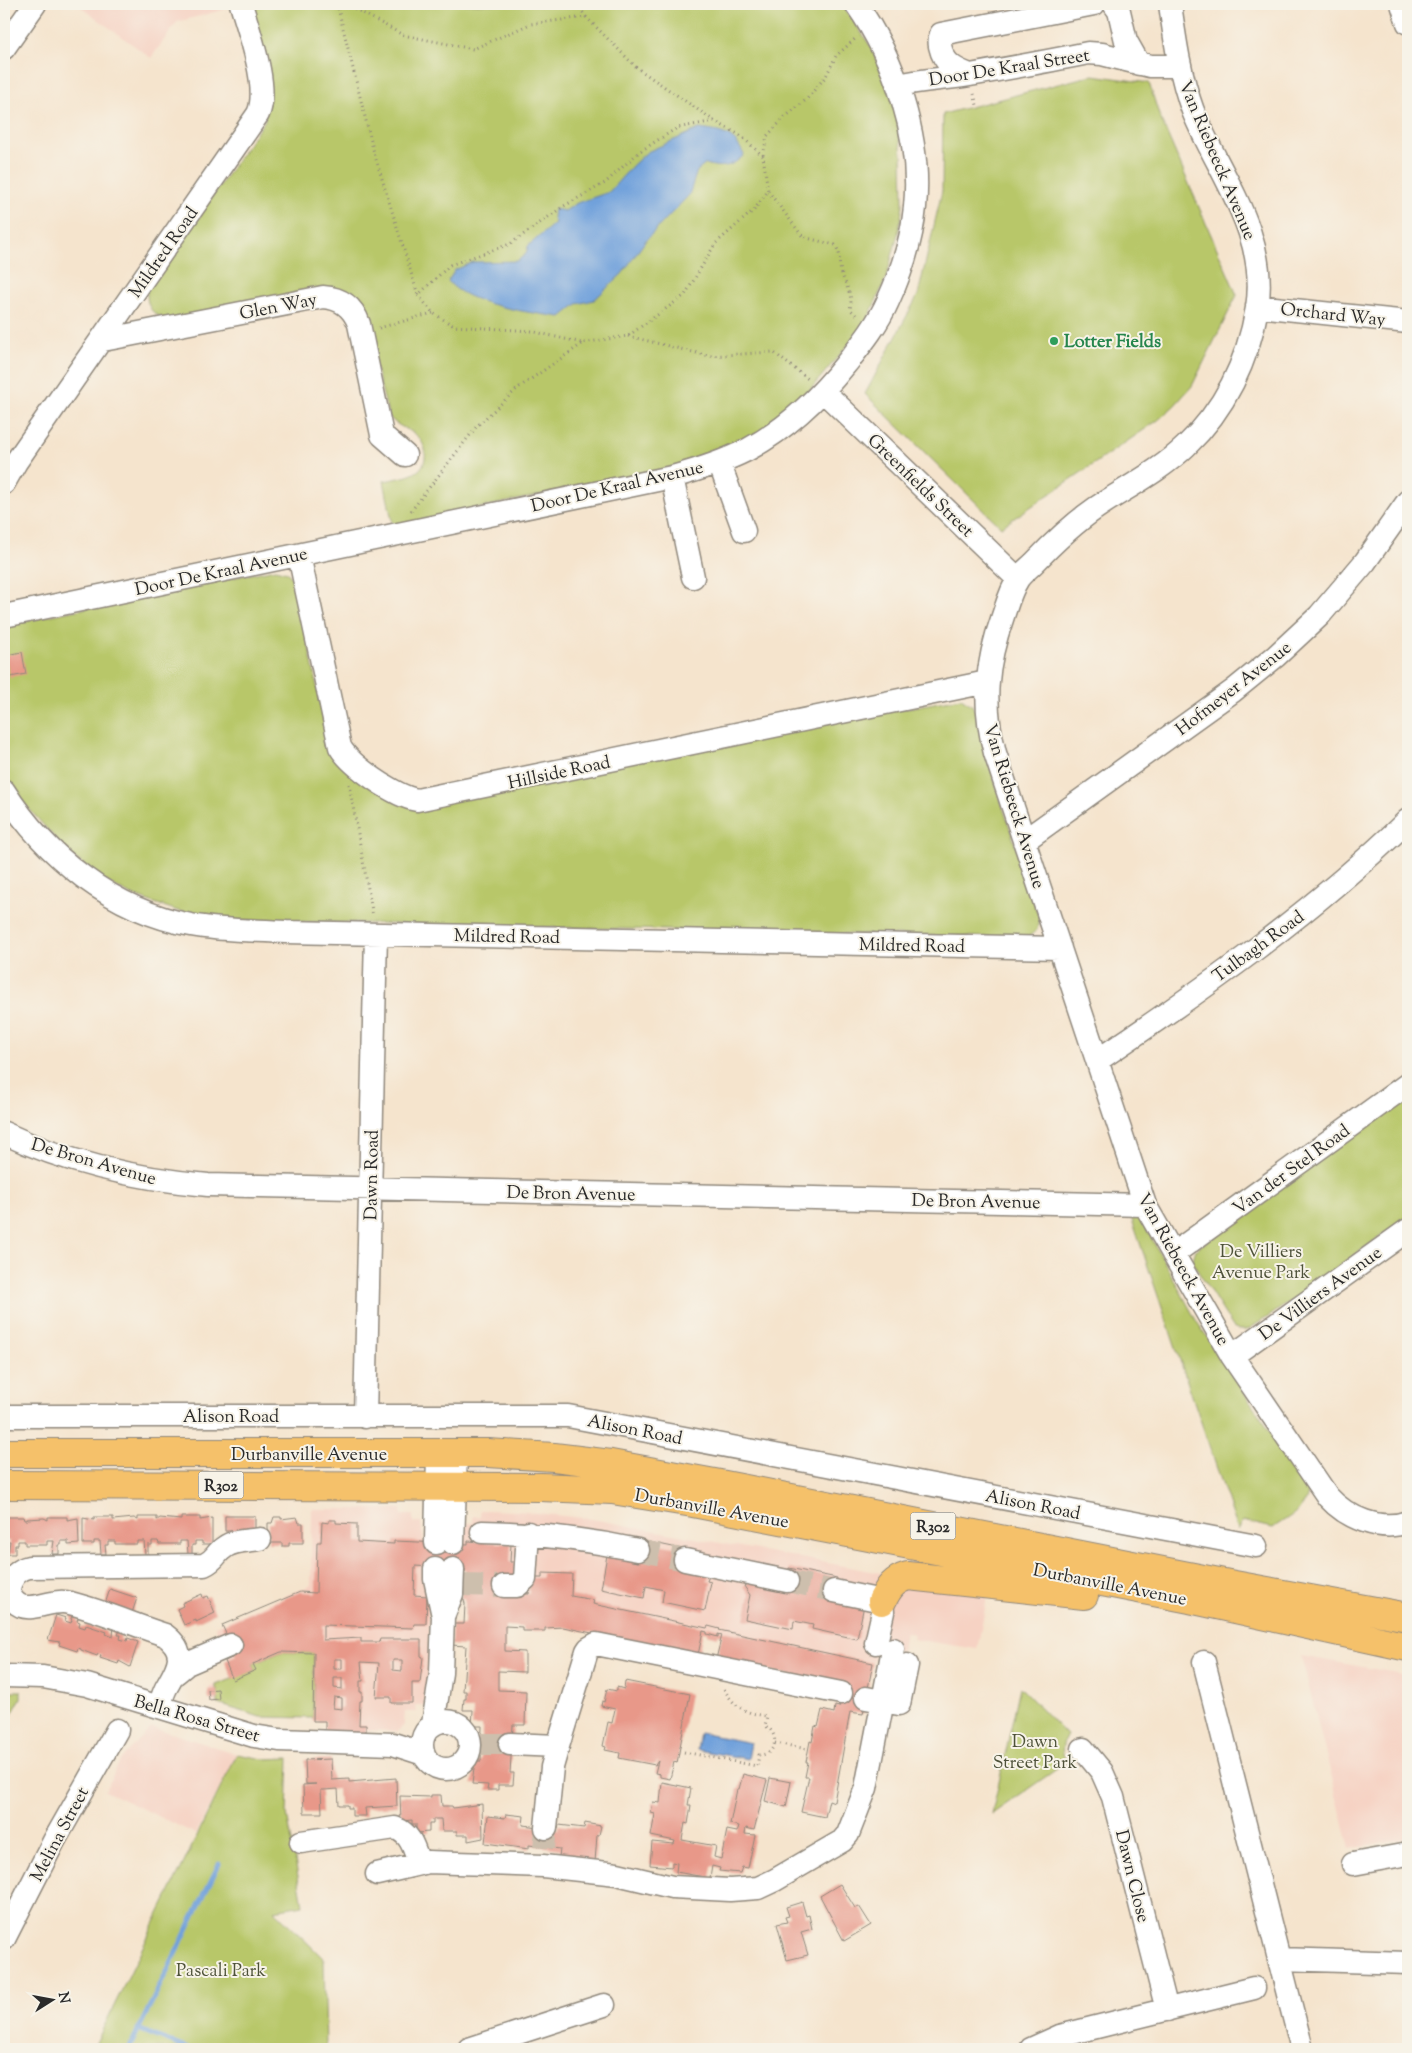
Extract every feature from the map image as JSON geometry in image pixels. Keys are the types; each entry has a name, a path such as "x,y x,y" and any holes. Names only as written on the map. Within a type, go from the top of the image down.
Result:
{"main road":[{"name":"Durbanville Avenue","path":"4,1453 447,1453 554,1457 629,1468 1408,1617"},
{"name":"Durbanville Avenue","path":"4,1485 446,1486 612,1490 693,1503 1190,1599 1408,1647"},
{"path":"882,1601 890,1586 896,1580 908,1576 1130,1600 1190,1599"}],"street":[{"path":"4,48 35,4"},
{"name":"Mildred Road","path":"4,483 16,462 254,121 261,108 262,85 241,4"},
{"name":"Door De Kraal Avenue","path":"4,616 672,477 719,462 766,439 824,392 871,330 888,302 909,240 915,207 916,184 908,83 880,44 856,4"},
{"path":"972,84 950,66 942,56 939,39 943,33 1094,4"},
{"path":"1114,4 1119,11 1121,50 1139,64 1180,66"},
{"name":"Van Riebeeck Avenue","path":"1170,4 1180,66 1193,110 1247,224 1258,264 1257,306 1242,365 1225,398 1204,427 1185,447 1164,464 1084,516 1051,545 1018,579 1010,596 994,644 986,682 986,701 991,737 1145,1205 1232,1356 1328,1497 1342,1510 1366,1521 1385,1525 1408,1522"},
{"path":"1402,4 1408,23"},
{"name":"Door De Kraal Street","path":"908,83 931,81 972,84 1088,54 1102,54 1121,50"},
{"path":"908,83 938,64 942,56"},
{"name":"Glen Way","path":"102,340 323,297 339,300 352,310 356,316 382,435 405,456"},
{"name":"Orchard Way","path":"1257,306 1408,322"},
{"name":"Greenfields Street","path":"824,392 1018,579"},
{"path":"719,462 744,531"},
{"path":"672,477 694,577"},
{"name":"Hofmeyer Avenue","path":"1024,841 1233,691 1276,656 1319,616 1365,562 1408,501"},
{"name":"Hillside Road","path":"299,555 338,740 344,753 354,765 401,795 423,800 986,682"},
{"name":"Mildred Road","path":"4,791 31,829 69,866 114,896 138,908 190,925 218,929 376,934 1060,948"},
{"name":"Tulbagh Road","path":"1098,1060 1299,917 1367,860 1408,820"},
{"name":"Dawn Road","path":"365,1417 376,934"},
{"name":"Van der Stel Road","path":"1173,1254 1408,1084"},
{"name":"De Bron Avenue","path":"4,1132 48,1150 95,1165 142,1177 208,1185 371,1190 1145,1205"},
{"name":"De Villiers Avenue","path":"1232,1356 1408,1230"},
{"name":"Alison Road","path":"4,1416 568,1416 1256,1546"},
{"path":"445,1543 447,1453"},
{"path":"482,1532 528,1533 583,1539 638,1550"},
{"path":"504,1586 517,1586 525,1579 528,1533"},
{"path":"159,1707 179,1665 177,1648 165,1635 70,1602 51,1602 33,1607 20,1605 15,1601 9,1590 12,1577 22,1568 29,1567 204,1565 213,1561 224,1547 232,1542 260,1540"},
{"path":"685,1560 787,1581"},
{"path":"441,1673 457,1723 476,1743 465,1759 451,1768 443,1769 428,1761 421,1746 422,1738 429,1727 441,1673 443,1616 435,1579 450,1577"},
{"path":"378,1874 419,1863 544,1847 617,1874 672,1887 730,1890 758,1888 842,1841 848,1834 866,1788 874,1700 899,1704 882,1601 834,1591"},
{"path":"544,1847 552,1767 587,1651 592,1645 600,1644 841,1693"},
{"path":"176,1673 187,1664 231,1645"},
{"path":"1204,1662 1302,2049"},
{"name":"Bella Rosa Street","path":"4,1676 68,1680 254,1736 279,1740 393,1744 424,1754"},
{"path":"429,1727 440,1721 449,1720 457,1723"},
{"name":"Bella Rosa Street","path":"393,1744 429,1727"},
{"name":"Melina Street","path":"4,1939 54,1841 117,1730"},
{"path":"510,1744 558,1746"},
{"name":"Dawn Close","path":"1083,1749 1102,1772 1113,1797 1166,2010"},
{"path":"301,1842 395,1828 401,1830 410,1838 419,1863"},
{"path":"1353,1864 1408,1854"},
{"path":"1279,1959 1408,1963"},
{"path":"1031,2049 1060,2036 1254,1988"},
{"path":"469,2049 604,2006"}],"path":[{"path":"336,4 374,153 418,295 433,313 454,326 531,331 582,344 628,336 709,356 773,352 824,392"},
{"path":"346,4 403,35 473,48 530,24 586,17"},
{"path":"577,4 586,17 637,68 714,121 740,135 763,156"},
{"path":"862,34 851,40 836,56 826,76 806,100 785,116 767,136 763,156 768,191 803,237 835,245 841,254 840,267 852,300 850,309 871,330"},
{"path":"972,84 978,105"},
{"path":"418,295 450,265 510,244 564,206 605,183 639,152 677,128 714,121"},
{"path":"628,336 685,295 715,244 754,210 768,191"},
{"path":"361,333 433,313"},
{"path":"392,535 477,426 518,388 582,344"},
{"path":"344,753 376,934"},
{"path":"684,1752 757,1766 759,1755 769,1753 775,1743 772,1732 765,1726 766,1716 740,1708 727,1697 722,1687 710,1680 713,1667"},
{"path":"775,1743 808,1749"}],"shaded area":[{"path":"77,4 225,4 226,9 177,22 151,58"},
{"path":"312,1509 401,1509 401,1515 413,1515 413,1523 421,1523 424,1543 423,1579 429,1598 428,1701 425,1701 425,1705 416,1705 416,1712 405,1712 404,1725 398,1731 366,1730 325,1734 325,1721 313,1721 313,1718 260,1717 209,1700 208,1690 210,1687 232,1678 225,1661 229,1659 215,1626 311,1585"},
{"path":"480,1510 517,1511 592,1519 988,1593 977,1649 913,1639 914,1634 905,1632 901,1651 878,1646 873,1663 708,1626 707,1628 593,1604 594,1600 571,1596 572,1574 543,1573 542,1578 530,1578 529,1594 504,1626 505,1651 466,1649 465,1646 451,1645 452,1624 464,1624 465,1604 464,1599 461,1599 462,1573 465,1573 465,1569 461,1569 464,1532 468,1523 473,1523 473,1516 480,1517"},
{"path":"1301,1656 1408,1675 1408,1837 1350,1849"},
{"path":"152,1727 237,1754 196,1834 105,1791 121,1759"}],"green space":[{"path":"251,4 842,4 871,47 892,98 902,154 903,205 899,230 886,279 865,325 798,404 755,434 693,463 393,526 384,481 413,474 423,466 425,451 423,444 417,436 398,425 389,417 358,303 166,319 157,315 149,305 147,291 265,120"},
{"name":"Lotter Fields","path":"1093,75 1149,83 1159,115 1237,295 1192,386 1174,406 1157,421 1001,527 865,394 918,295 942,191 943,114"},
{"path":"275,569 287,572 296,583 329,746 397,803 961,698 972,705 975,711 987,758 1039,918 1037,930 1027,938 224,920 178,911 134,896 113,886 69,854 15,793 4,774 4,625"},
{"name":"De Villiers Avenue Park","path":"1408,1096 1408,1217 1271,1315 1247,1330 1239,1330 1233,1327 1194,1265 1193,1259 1196,1249"},
{"path":"1130,1214 1140,1217 1197,1322 1306,1485 1307,1493 1303,1505 1298,1511 1273,1528 1243,1521 1238,1530"},
{"path":"281,1652 314,1653 313,1718 260,1717 218,1704 218,1689 216,1689 216,1685 256,1670 253,1664"},
{"name":"Dawn Street Park","path":"1020,1687 1067,1735 1062,1749 1067,1762 992,1814"},
{"path":"4,1691 21,1691 21,1698 4,1728"},
{"name":"Pascali Park","path":"237,1754 264,1759 289,1758 287,1814 303,1905 274,1910 324,1959 326,2049 93,2049"}],"water":[{"path":"699,129 726,135 736,142 744,155 726,166 706,164 697,171 689,195 646,240 622,274 594,300 577,304 561,317 517,310 484,302 457,289 448,281 455,270 473,262 517,261 526,254 528,246 555,223 553,218 554,209 565,211 577,203 609,192 647,152"},
{"path":"700,1733 751,1743 748,1759 697,1750"}],"building":[{"path":"22,652 26,674 10,677 5,655"},
{"path":"225,1516 255,1516 255,1531 225,1531"},
{"path":"4,1517 23,1517 24,1520 44,1518 48,1520 48,1517 67,1517 67,1520 78,1518 79,1544 68,1545 68,1541 61,1541 59,1554 52,1554 54,1541 47,1541 47,1545 25,1545 25,1541 18,1541 18,1545 15,1545 15,1554 8,1554 10,1541 4,1541"},
{"path":"94,1517 113,1517 113,1520 134,1518 138,1520 138,1517 157,1517 157,1520 160,1518 181,1520 181,1517 200,1517 200,1520 212,1518 212,1544 202,1544 202,1541 195,1541 195,1545 192,1545 192,1554 188,1554 187,1541 180,1541 180,1544 159,1544 158,1541 152,1541 152,1545 148,1545 148,1554 145,1554 144,1541 137,1541 137,1544 115,1544 115,1541 108,1541 108,1545 105,1545 106,1554 101,1554 100,1541 94,1541 94,1544 83,1544 83,1518 94,1520"},
{"path":"274,1517 281,1517 281,1519 297,1517 299,1523 303,1523 303,1543 289,1543 289,1546 282,1546 282,1543 268,1543 268,1523 272,1523"},
{"path":"329,1520 336,1520 336,1523 357,1524 357,1542 394,1544 394,1541 468,1544 468,1541 511,1544 510,1562 515,1562 515,1574 503,1593 529,1594 530,1578 542,1578 542,1573 572,1574 571,1596 594,1600 593,1604 707,1628 708,1626 873,1663 863,1714 850,1712 834,1802 829,1800 825,1817 801,1812 809,1777 805,1777 808,1762 806,1762 815,1726 818,1727 822,1710 834,1713 835,1706 839,1707 843,1687 716,1659 722,1635 718,1634 718,1637 703,1631 698,1655 563,1627 545,1628 545,1631 522,1631 522,1627 505,1626 505,1651 525,1652 525,1672 498,1671 498,1690 526,1691 525,1725 513,1725 510,1773 514,1773 513,1785 498,1785 498,1790 487,1790 488,1785 472,1784 475,1761 481,1761 482,1726 472,1726 473,1710 463,1710 464,1699 466,1699 466,1691 463,1691 466,1646 451,1645 452,1624 464,1624 465,1604 464,1599 461,1599 462,1573 465,1573 465,1569 415,1566 414,1595 427,1596 426,1624 414,1624 413,1628 323,1625 323,1640 361,1638 361,1642 379,1642 380,1639 421,1639 421,1656 423,1657 420,1683 412,1683 412,1703 391,1703 391,1697 376,1697 379,1663 361,1662 363,1681 360,1681 362,1701 360,1701 359,1725 366,1725 366,1734 325,1734 325,1721 313,1721 314,1653 281,1652 253,1664 256,1670 233,1680 225,1661 236,1656 222,1625 300,1592 316,1593 317,1542 321,1542 322,1522 329,1523","holes":["334,1659 342,1659 342,1669 334,1669","393,1660 402,1660 402,1671 393,1670","334,1678 342,1678 342,1689 334,1688","334,1697 342,1698 342,1709 333,1708"]},
{"path":"640,1540 687,1550 709,1576 707,1581 711,1582 705,1611 662,1602 664,1590 646,1586 644,1598 601,1589 607,1555 636,1561"},
{"path":"789,1568 837,1578 833,1599 864,1605 857,1639 812,1629 813,1625 794,1621 793,1629 745,1619 750,1595 744,1586 755,1578 785,1588"},
{"path":"110,1589 137,1598 132,1613 105,1604"},
{"path":"202,1594 203,1598 208,1596 215,1613 196,1622 196,1620 184,1625 177,1609 183,1606 182,1603"},
{"path":"73,1612 79,1614 77,1621 80,1622 79,1626 85,1628 86,1625 107,1632 106,1634 113,1637 114,1625 121,1627 118,1635 121,1635 120,1639 127,1641 128,1638 138,1642 130,1667 119,1661 118,1664 100,1658 101,1655 98,1654 97,1656 78,1648 77,1651 59,1645 60,1642 48,1640 56,1615 66,1618 65,1621 71,1623"},
{"path":"625,1681 690,1694 677,1763 674,1762 670,1779 660,1777 660,1774 655,1773 658,1761 655,1765 619,1758 620,1753 605,1750 606,1747 603,1746 608,1722 612,1723 615,1709 601,1706 602,1701 604,1702 607,1689 617,1691 617,1687 624,1689"},
{"path":"218,1689 219,1699 209,1700 208,1690"},
{"path":"331,1759 332,1780 349,1779 349,1782 396,1778 397,1806 365,1808 366,1816 352,1816 352,1808 348,1808 348,1805 339,1805 338,1789 321,1790 322,1813 304,1813 303,1785 316,1784 306,1784 305,1760"},
{"path":"743,1774 767,1780 754,1830 746,1828 745,1834 755,1835 748,1868 742,1867 740,1873 719,1871 720,1868 712,1866 710,1878 676,1872 677,1863 672,1862 672,1867 650,1865 652,1842 674,1844 675,1841 651,1836 655,1814 651,1813 653,1802 660,1803 662,1782 691,1788 688,1805 691,1805 688,1824 685,1823 682,1840 716,1846 714,1857 721,1859 727,1830 737,1832 739,1826 730,1824 737,1789 739,1789"},
{"path":"770,1778 791,1782 786,1807 765,1801"},
{"path":"431,1795 441,1795 442,1806 452,1806 453,1808 482,1804 483,1838 468,1841 468,1835 457,1835 457,1831 442,1831 441,1819 433,1819 433,1824 429,1824 429,1832 416,1833 416,1824 412,1824 412,1820 401,1821 400,1796 431,1797"},
{"path":"506,1814 524,1816 523,1825 546,1828 558,1829 559,1825 584,1828 585,1823 601,1826 599,1835 597,1835 595,1862 559,1857 560,1849 529,1845 529,1849 485,1843 488,1816 505,1818"},
{"path":"840,1884 855,1908 859,1906 871,1925 844,1941 820,1896"},
{"path":"802,1902 806,1916 809,1915 812,1929 801,1932 808,1955 787,1960 777,1924 787,1922 785,1917 789,1916 786,1907"}],"waterway":[{"path":"129,2049 219,1864"},
{"path":"138,2029 188,2049"}],"tunnel":[{"path":"638,1550 685,1560"},
{"path":"787,1581 834,1591"},
{"path":"461,1585 504,1586"},
{"path":"481,1744 510,1744"},
{"path":"544,1848 546,1828"}],"place":[{"name":"Lotter Fields","path":"1054,341"}]}
